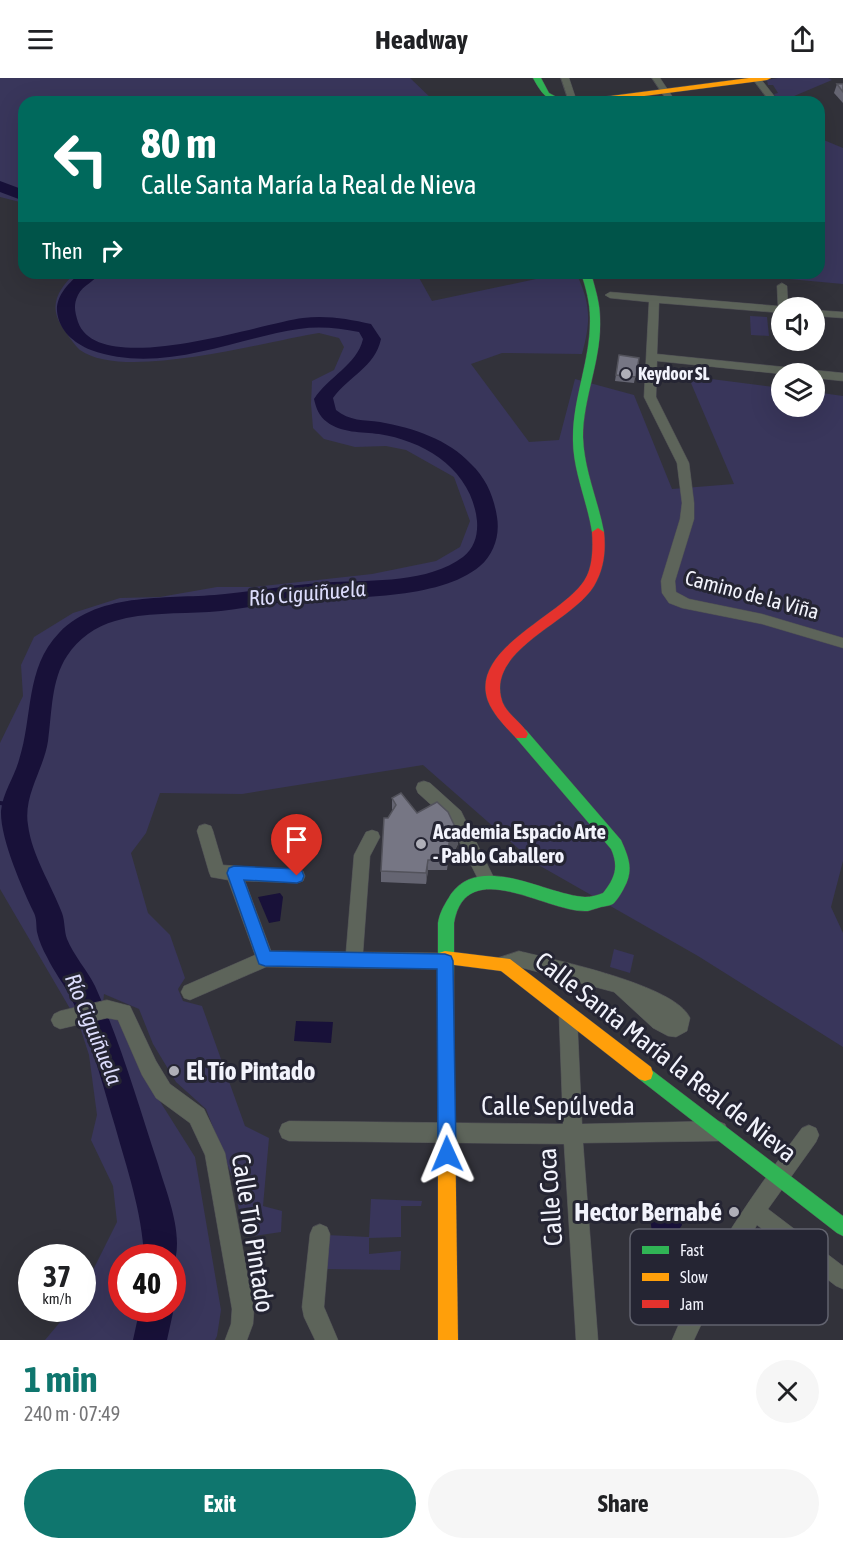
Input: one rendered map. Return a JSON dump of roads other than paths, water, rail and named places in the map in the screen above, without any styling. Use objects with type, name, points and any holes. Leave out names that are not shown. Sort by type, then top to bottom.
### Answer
[{"type":"street","points":[[531,78],[538,96]]},
{"type":"street","points":[[537,78],[548,96]]},
{"type":"street","points":[[564,78],[571,96]]},
{"type":"street","points":[[656,78],[667,96]]},
{"type":"street","points":[[673,96],[760,78],[771,96]]},
{"type":"street","points":[[448,1340],[445,960],[446,920],[452,904],[469,888],[488,882],[508,883],[567,902],[585,904],[603,900],[612,894],[618,887],[624,871],[621,853],[616,845],[498,708],[491,690],[493,674],[502,660],[567,609],[587,586],[596,567],[600,532],[579,454],[577,435],[596,339],[598,306],[589,279]]},
{"type":"street","points":[[593,286],[610,295],[771,308]]},
{"type":"street","points":[[782,286],[782,297]]},
{"type":"street","points":[[598,306],[610,295]]},
{"type":"street","name":"Camino de la Viña","points":[[654,299],[650,397],[683,463],[688,490],[687,519],[668,581],[671,596],[687,604],[762,619],[843,643]]},
{"type":"street","points":[[825,314],[843,315]]},
{"type":"street","points":[[652,357],[771,370]]},
{"type":"street","points":[[825,375],[843,377]]},
{"type":"street","points":[[424,788],[455,816],[488,882]]},
{"type":"street","points":[[205,831],[217,872],[297,876]]},
{"type":"street","points":[[354,960],[362,855],[372,837]]},
{"type":"street","points":[[234,873],[265,959]]},
{"type":"street","name":"Calle Santa María la Real de Nieva","points":[[190,992],[265,959],[445,960],[504,964],[843,1227]]},
{"type":"street","points":[[504,964],[513,959],[519,959],[620,985]]},
{"type":"street","name":"Calle Tío Pintado","points":[[67,1018],[107,1009],[124,1012],[149,1068],[163,1091],[197,1116],[215,1152],[243,1309],[242,1324],[236,1340]]},
{"type":"street","name":"Calle Coca","points":[[568,1014],[573,1134],[587,1340]]},
{"type":"street","name":"Calle Sepúlveda","points":[[289,1131],[447,1134],[719,1131]]},
{"type":"street","points":[[744,1229],[778,1176],[809,1135]]},
{"type":"street","points":[[755,1211],[778,1229]]},
{"type":"street","points":[[320,1234],[313,1307],[315,1317],[327,1340]]},
{"type":"street","points":[[828,1267],[843,1279]]},
{"type":"street","points":[[683,1340],[690,1325]]},
{"type":"waterway","name":"Río Ciguiñuela","points":[[0,186],[18,194]]},
{"type":"waterway","name":"Río Ciguiñuela","points":[[83,279],[70,295],[66,313],[72,330],[86,342],[105,349],[127,352],[175,351],[212,345],[276,328],[314,322],[365,328],[372,339],[370,347],[363,359],[334,385],[323,399],[327,411],[342,422],[384,429],[420,439],[452,457],[476,484],[484,500],[487,519],[486,539],[478,556],[467,565],[448,574],[427,581],[383,588],[315,591],[236,601],[129,609],[96,619],[80,628],[67,639],[50,666],[42,696],[32,760],[15,804],[15,830],[38,895],[48,913],[53,939],[83,992],[99,1031],[153,1204],[160,1244]]},
{"type":"waterway","points":[[0,803],[15,805]]},
{"type":"waterway","name":"Río Ciguiñuela","points":[[150,1340],[154,1322]]},
{"type":"place","name":"Keydoor SL","points":[[626,374]]},
{"type":"place","name":"Academia Espacio Arte - Pablo Caballero","points":[[421,844]]},
{"type":"place","name":"El Tío Pintado","points":[[174,1071]]},
{"type":"place","name":"Hector Bernabé","points":[[734,1212]]}]
